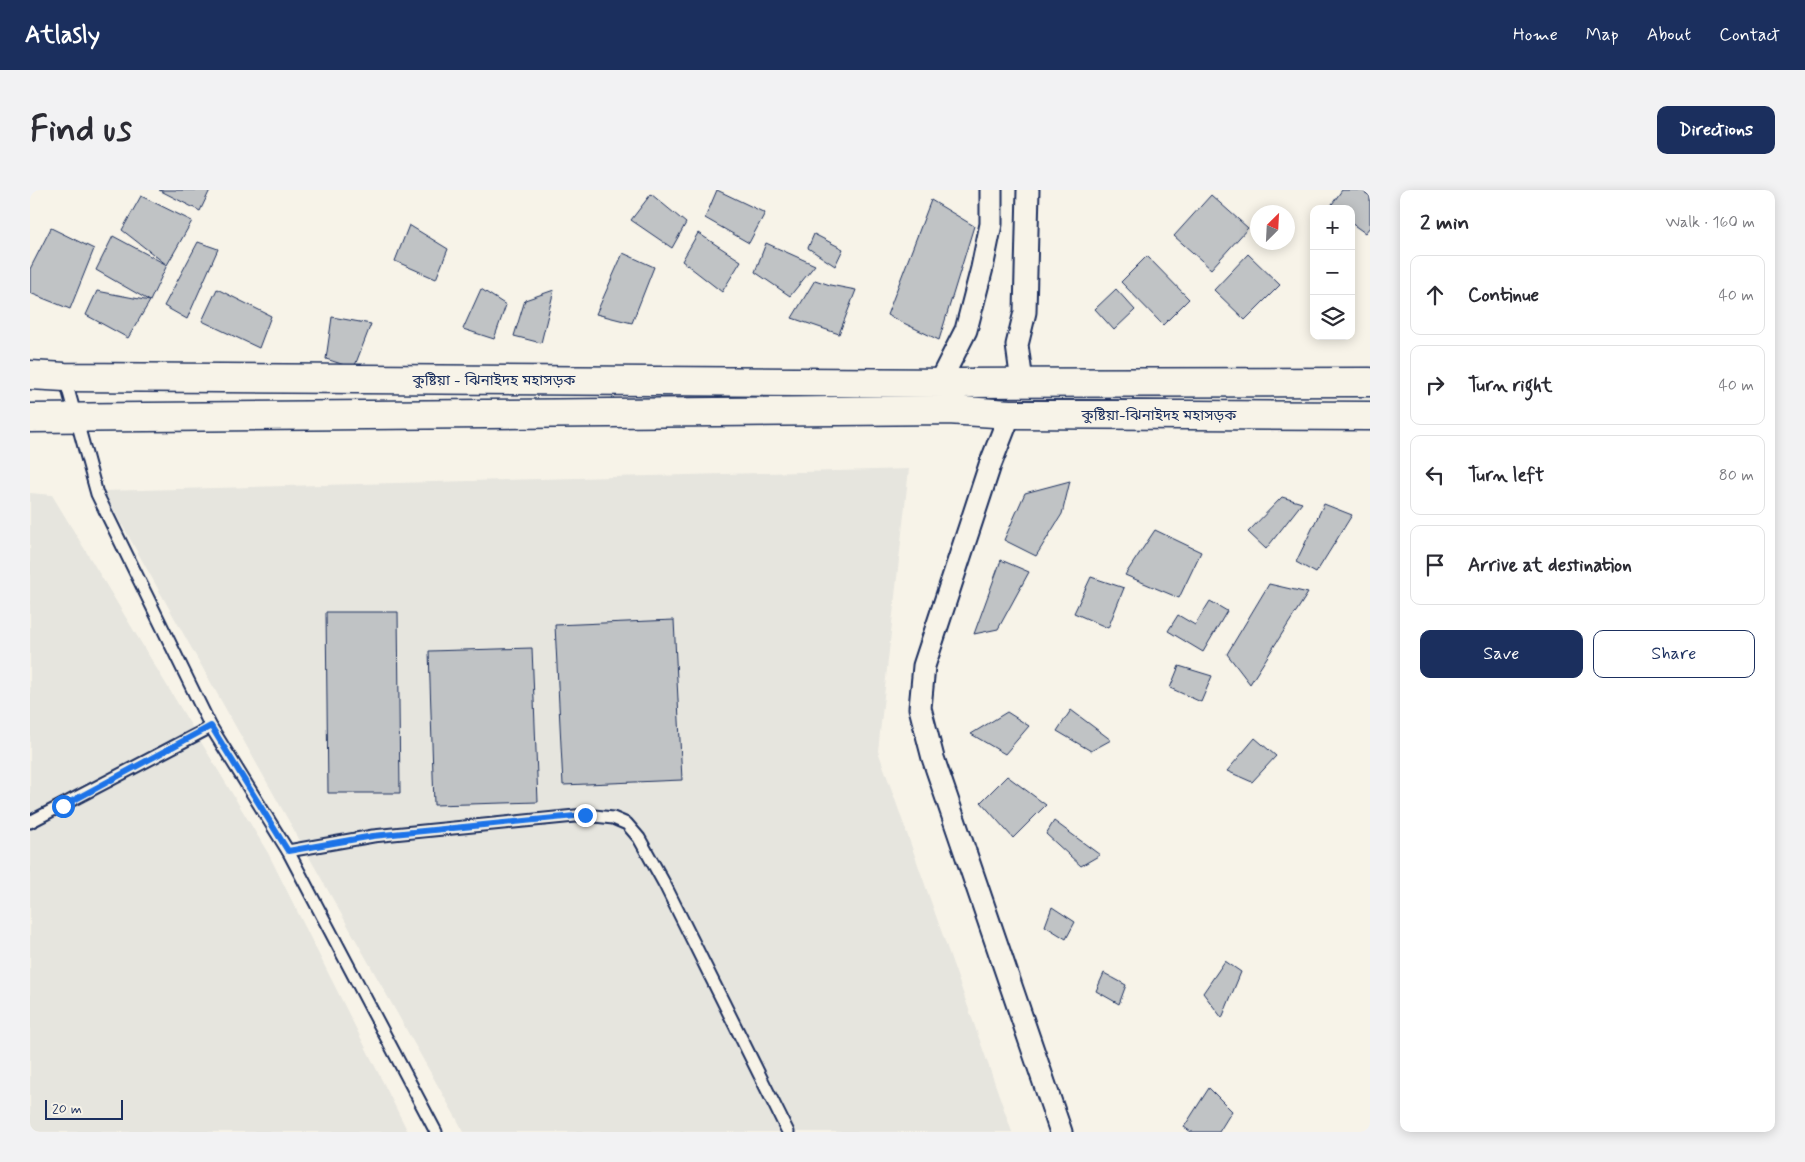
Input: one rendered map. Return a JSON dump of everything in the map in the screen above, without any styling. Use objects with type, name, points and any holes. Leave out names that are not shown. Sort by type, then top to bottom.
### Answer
[{"type":"highway","name":"কুষ্টিয়া - ঝিনাইদহ মহাসড়ক","points":[[30,375],[65,378],[948,383]]},
{"type":"highway","points":[[948,383],[1370,382]]},
{"type":"highway","name":"কুষ্টিয়া-ঝিনাইদহ মহাসড়ক","points":[[76,418],[948,410],[1002,413],[1370,416]]},
{"type":"highway","points":[[30,418],[76,418]]},
{"type":"street","points":[[948,383],[966,330],[982,268],[991,224],[991,190]]},
{"type":"street","points":[[1012,382],[1024,312],[1028,190]]},
{"type":"street","points":[[1002,413],[990,465],[924,666],[920,708],[933,758],[1061,1132]]},
{"type":"lane","points":[[65,378],[97,494],[211,726],[288,851],[436,1132]]},
{"type":"lane","points":[[30,822],[211,726]]},
{"type":"lane","points":[[288,851],[373,836],[585,815],[613,818],[627,824],[639,838],[664,883],[788,1132]]},
{"type":"shaded area","points":[[909,469],[878,751],[1012,1132],[464,1132],[103,491]]},
{"type":"shaded area","points":[[30,493],[52,495],[268,853],[408,1132],[30,1132]]},
{"type":"building","points":[[159,190],[210,190],[200,211]]},
{"type":"building","points":[[717,190],[765,213],[749,243],[705,218]]},
{"type":"building","points":[[1342,190],[1361,190],[1370,196],[1370,227],[1365,233],[1355,226],[1355,205],[1331,205]]},
{"type":"building","points":[[651,194],[686,223],[672,248],[631,220]]},
{"type":"building","points":[[1211,195],[1248,228],[1211,269],[1174,236]]},
{"type":"building","points":[[141,196],[192,221],[167,265],[122,230]]},
{"type":"building","points":[[931,200],[974,226],[939,340],[887,315]]},
{"type":"building","points":[[409,225],[448,249],[436,279],[395,261]]},
{"type":"building","points":[[51,228],[94,249],[70,309],[30,293],[30,269]]},
{"type":"building","points":[[698,233],[741,261],[722,292],[682,261]]},
{"type":"building","points":[[814,234],[843,249],[835,266],[808,248]]},
{"type":"building","points":[[113,236],[167,265],[150,301],[96,270]]},
{"type":"building","points":[[198,242],[218,249],[187,319],[164,306]]},
{"type":"building","points":[[766,243],[815,265],[790,296],[755,272]]},
{"type":"building","points":[[623,253],[654,267],[632,323],[596,314]]},
{"type":"building","points":[[1248,254],[1280,285],[1245,320],[1214,290]]},
{"type":"building","points":[[1147,256],[1189,299],[1163,325],[1121,282]]},
{"type":"building","points":[[815,280],[856,290],[839,334],[792,318]]},
{"type":"building","points":[[217,289],[271,316],[259,348],[202,321]]},
{"type":"building","points":[[481,289],[506,305],[494,339],[463,329]]},
{"type":"building","points":[[1116,289],[1135,310],[1114,330],[1095,309]]},
{"type":"building","points":[[554,290],[541,343],[514,336],[525,300]]},
{"type":"building","points":[[97,291],[150,301],[128,338],[86,315]]},
{"type":"building","points":[[332,317],[371,324],[354,368],[326,359]]},
{"type":"building","points":[[1070,481],[1062,514],[1036,556],[1004,540],[1025,493]]},
{"type":"building","points":[[1282,497],[1302,503],[1266,549],[1248,532]]},
{"type":"building","points":[[1324,504],[1352,515],[1316,573],[1296,562]]},
{"type":"building","points":[[1155,530],[1201,552],[1179,598],[1125,575]]},
{"type":"building","points":[[1001,560],[1029,572],[998,629],[974,634]]},
{"type":"building","points":[[1091,577],[1124,588],[1108,628],[1074,613]]},
{"type":"building","points":[[1269,584],[1308,593],[1250,684],[1227,654]]},
{"type":"building","points":[[1210,601],[1227,611],[1203,652],[1168,631],[1178,615],[1195,625]]},
{"type":"building","points":[[326,612],[398,612],[400,793],[328,793]]},
{"type":"building","points":[[674,620],[682,780],[563,785],[555,625]]},
{"type":"building","points":[[532,648],[538,802],[434,805],[429,651]]},
{"type":"building","points":[[1179,666],[1212,676],[1201,702],[1170,688]]},
{"type":"building","points":[[1071,710],[1111,740],[1091,751],[1057,731]]},
{"type":"building","points":[[1007,712],[1029,726],[1005,754],[971,734]]},
{"type":"building","points":[[1255,738],[1276,756],[1252,782],[1227,771]]},
{"type":"building","points":[[1007,776],[1046,805],[1013,838],[981,802]]},
{"type":"building","points":[[1054,821],[1100,855],[1081,866],[1046,834]]},
{"type":"building","points":[[1052,907],[1075,922],[1066,939],[1045,926]]},
{"type":"building","points":[[1225,961],[1241,972],[1222,1018],[1203,993]]},
{"type":"building","points":[[1104,973],[1126,985],[1119,1004],[1096,991]]},
{"type":"building","points":[[1209,1088],[1232,1111],[1219,1132],[1191,1132],[1184,1127]]},
{"type":"route","points":[[63,806],[211,726],[288,851],[373,836],[585,815]]}]
